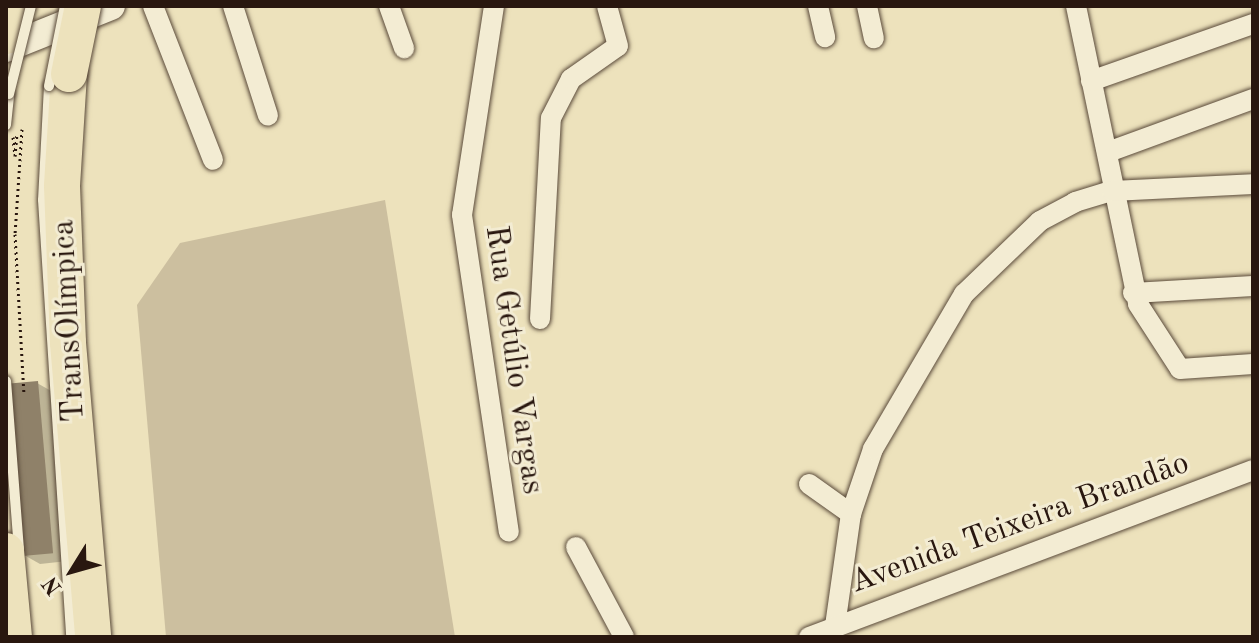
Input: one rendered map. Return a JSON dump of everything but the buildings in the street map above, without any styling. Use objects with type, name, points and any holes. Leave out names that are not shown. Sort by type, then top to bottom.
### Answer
[{"type":"highway","points":[[6,36],[13,6]]},
{"type":"highway","name":"TransOlímpica","points":[[83,6],[59,80],[68,343],[93,637]]},
{"type":"highway","points":[[6,551],[14,637]]},
{"type":"main road","points":[[6,48],[111,6]]},
{"type":"street","points":[[153,6],[213,160]]},
{"type":"street","points":[[233,6],[268,116]]},
{"type":"street","points":[[389,6],[404,48]]},
{"type":"street","name":"Rua Getúlio Vargas","points":[[494,6],[462,215],[509,532]]},
{"type":"street","points":[[540,319],[551,118],[571,79],[618,46],[607,6]]},
{"type":"street","points":[[818,6],[825,37]]},
{"type":"street","points":[[867,6],[874,38]]},
{"type":"street","points":[[1078,6],[1133,293],[1180,369],[1253,364]]},
{"type":"street","points":[[1091,81],[1253,24]]},
{"type":"street","points":[[1108,152],[1253,99]]},
{"type":"street","points":[[835,626],[851,514],[889,413],[964,294],[1040,221],[1112,191],[1253,184]]},
{"type":"street","points":[[1133,293],[1253,286]]},
{"type":"street","name":"Avenida Teixeira Brandão","points":[[809,637],[1253,470]]},
{"type":"street","points":[[809,484],[851,514]]},
{"type":"street","points":[[576,547],[624,637]]},
{"type":"lane","points":[[6,125],[9,94],[31,6]]},
{"type":"lane","name":"TransOlímpica","points":[[65,6],[43,200],[71,637]]},
{"type":"lane","name":"TransOlímpica","points":[[6,381],[29,637]]},
{"type":"path","points":[[20,157],[15,234],[24,393]]},
{"type":"shaded area","points":[[385,200],[455,637],[166,637],[137,305],[180,243]]}]
